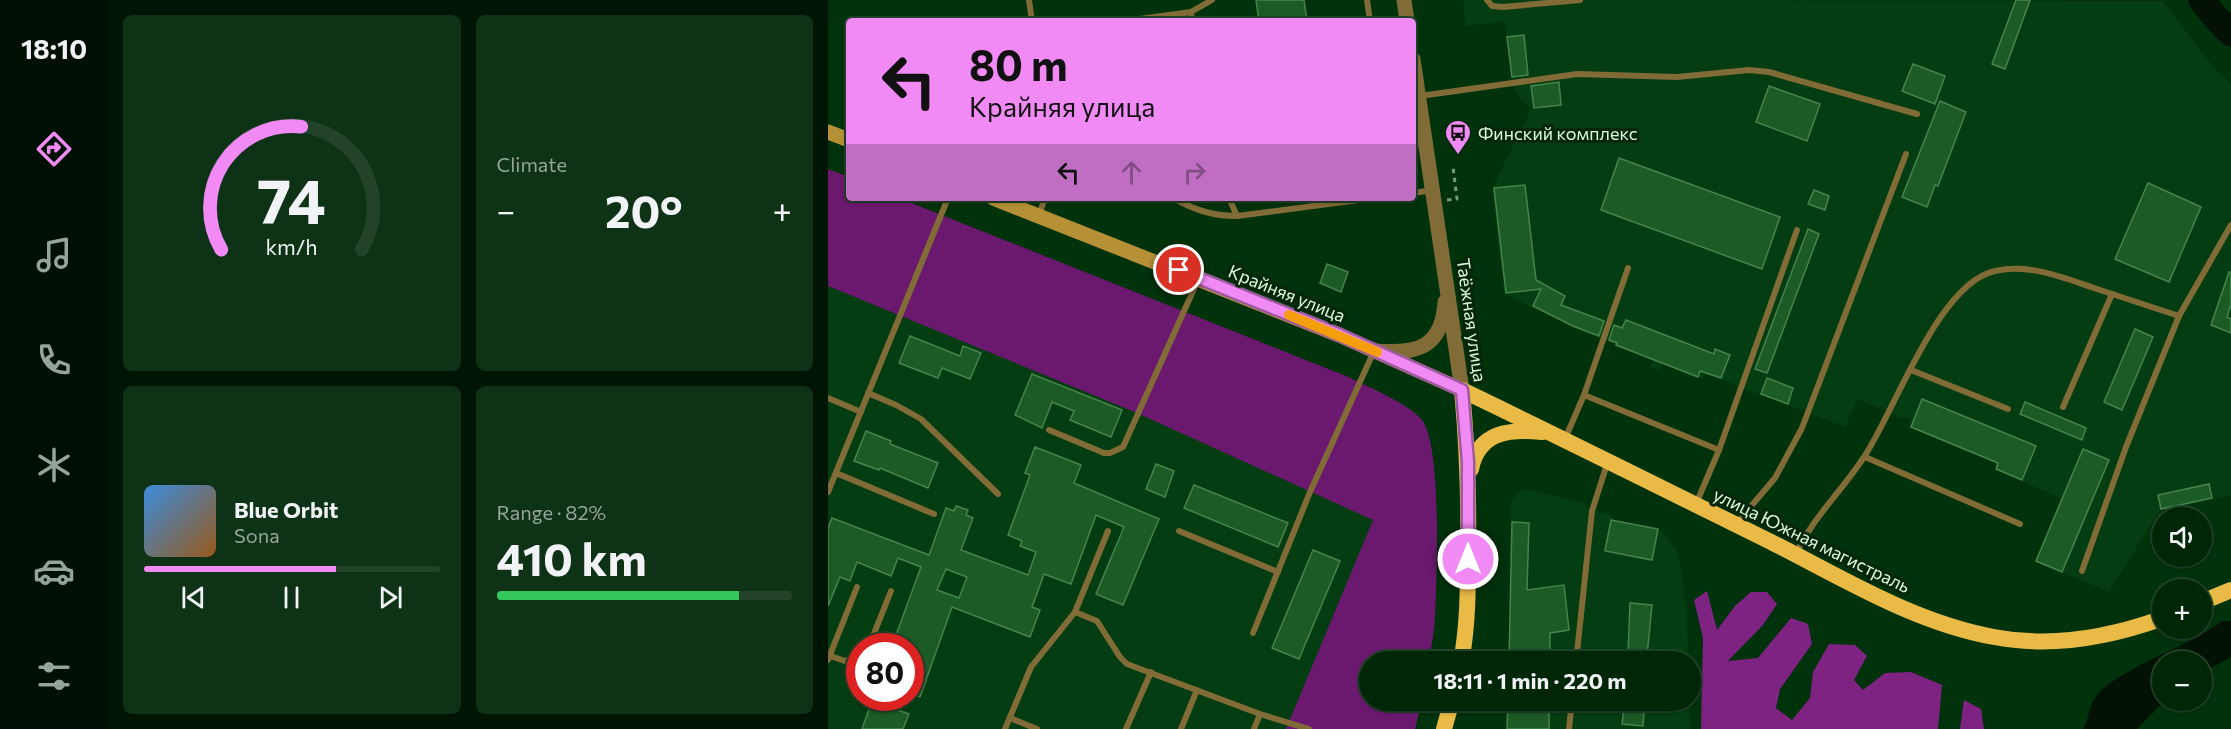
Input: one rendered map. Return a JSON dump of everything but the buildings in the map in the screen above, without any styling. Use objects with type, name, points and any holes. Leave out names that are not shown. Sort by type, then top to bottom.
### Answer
[{"type":"highway","name":"улица Южная магистраль","points":[[1462,390],[1560,436],[1915,613],[1942,624],[1996,638],[2032,641],[2087,640],[2152,622]]},
{"type":"highway","name":"Таёжная улица","points":[[1462,390],[1469,485],[1468,580],[1462,651]]},
{"type":"highway","points":[[1469,485],[1478,450],[1487,441],[1502,433],[1513,431],[1560,436]]},
{"type":"highway","points":[[2212,598],[2231,590]]},
{"type":"highway","points":[[1444,729],[1449,711]]},
{"type":"main road","points":[[828,132],[846,139]]},
{"type":"main road","name":"Крайняя улица","points":[[1000,201],[1199,278],[1462,390]]},
{"type":"street","points":[[1404,0],[1407,18]]},
{"type":"street","name":"Таёжная улица","points":[[1416,77],[1419,96],[1418,122],[1433,190],[1462,390]]},
{"type":"street","points":[[1374,351],[1412,350],[1432,341],[1440,330],[1442,322],[1446,278]]},
{"type":"lane","points":[[1029,0],[1032,18]]},
{"type":"lane","points":[[1147,18],[1191,12],[1212,0]]},
{"type":"lane","points":[[1367,0],[1370,18]]},
{"type":"lane","points":[[1487,0],[1492,6],[1503,8],[1580,0]]},
{"type":"lane","points":[[1191,12],[1192,18]]},
{"type":"lane","points":[[1419,96],[1577,74],[1677,77],[1749,70],[1769,72],[1917,114]]},
{"type":"lane","points":[[1736,525],[1775,478],[1802,428],[1906,154]]},
{"type":"lane","points":[[1416,193],[1433,190]]},
{"type":"lane","points":[[828,492],[947,201]]},
{"type":"lane","points":[[1038,216],[1044,201]]},
{"type":"lane","points":[[1178,201],[1207,214],[1237,216],[1351,201]]},
{"type":"lane","points":[[1230,201],[1237,216]]},
{"type":"lane","points":[[2082,572],[2126,447],[2179,316],[2231,225]]},
{"type":"lane","points":[[1696,505],[1719,450],[1797,230]]},
{"type":"lane","points":[[1560,436],[1584,395],[1628,268]]},
{"type":"lane","points":[[1796,554],[1810,527],[1865,457],[1934,327],[1952,301],[1974,279],[1993,271],[2019,268],[2044,271],[2179,316]]},
{"type":"lane","points":[[1049,430],[1104,453],[1123,447],[1199,278]]},
{"type":"lane","points":[[2064,407],[2112,294]]},
{"type":"lane","points":[[1253,633],[1311,492],[1374,351]]},
{"type":"lane","points":[[1911,370],[2008,409]]},
{"type":"lane","points":[[868,393],[921,419],[998,494]]},
{"type":"lane","points":[[1584,395],[1719,450]]},
{"type":"lane","points":[[828,398],[861,412]]},
{"type":"lane","points":[[1865,457],[2020,524]]},
{"type":"lane","points":[[1577,651],[1592,511],[1608,460]]},
{"type":"lane","points":[[836,473],[934,514]]},
{"type":"lane","points":[[1005,729],[1031,668],[1076,612],[1108,531]]},
{"type":"lane","points":[[1179,531],[1278,572]]},
{"type":"lane","points":[[846,661],[829,657],[857,587]]},
{"type":"lane","points":[[873,633],[891,591]]},
{"type":"lane","points":[[1076,612],[1097,621],[1127,664],[1260,714],[1309,729]]},
{"type":"lane","points":[[1126,729],[1151,672]]},
{"type":"lane","points":[[1181,729],[1197,690]]},
{"type":"lane","points":[[1569,729],[1571,711]]},
{"type":"lane","points":[[1254,729],[1260,714]]},
{"type":"lane","points":[[1010,718],[1037,729]]},
{"type":"shaded area","points":[[1463,0],[2163,1],[2214,68],[2231,83],[2231,495],[2177,507],[2152,507],[2152,522],[2109,592],[2035,561],[2061,498],[1995,469],[1997,464],[1909,427],[1911,421],[1857,399],[1845,427],[1705,373],[1703,379],[1663,363],[1660,371],[1650,367],[1652,359],[1573,328],[1504,293],[1492,189],[1531,109],[1515,92],[1514,79],[1511,79],[1505,21],[1466,26]]},
{"type":"shaded area","points":[[828,169],[846,176],[846,201],[907,201],[1346,376],[1386,395],[1416,414],[1422,420],[1428,434],[1433,456],[1437,514],[1436,598],[1430,651],[1359,651],[1359,711],[1420,711],[1415,729],[1286,729],[1373,520],[1137,413],[828,286]]},
{"type":"shaded area","points":[[828,263],[1391,507],[1302,729],[828,729]]},
{"type":"shaded area","points":[[1524,489],[1584,503],[1587,509],[1612,515],[1612,520],[1658,529],[1665,534],[1678,553],[1687,612],[1688,651],[1509,651],[1511,500]]},
{"type":"shaded area","points":[[1707,591],[1717,630],[1735,606],[1751,592],[1767,592],[1777,604],[1763,625],[1728,661],[1758,658],[1791,618],[1808,624],[1812,644],[1780,689],[1776,708],[1792,720],[1810,698],[1813,672],[1829,644],[1855,645],[1867,656],[1854,680],[1863,690],[1885,673],[1911,672],[1942,685],[1938,729],[1701,729],[1703,638],[1694,600]]},
{"type":"shaded area","points":[[2222,621],[2231,621],[2231,657],[2212,667],[2212,651],[2168,651],[2192,639],[2212,639],[2212,628]]},
{"type":"shaded area","points":[[2152,659],[2152,711],[2154,711],[2137,729],[2083,729],[2090,707],[2099,692]]},
{"type":"shaded area","points":[[1964,700],[1981,709],[1984,729],[1960,729]]},
{"type":"shaded area","points":[[1508,711],[1689,711],[1690,729],[1507,729]]},
{"type":"waterway","points":[[2202,0],[2231,33]]},
{"type":"slow traffic","points":[[1289,315],[1377,352]]},
{"type":"place","name":"Финский комплекс","points":[[1458,156]]},
{"type":"route","points":[[1179,270],[1340,335],[1462,390],[1469,485],[1468,559]]}]
